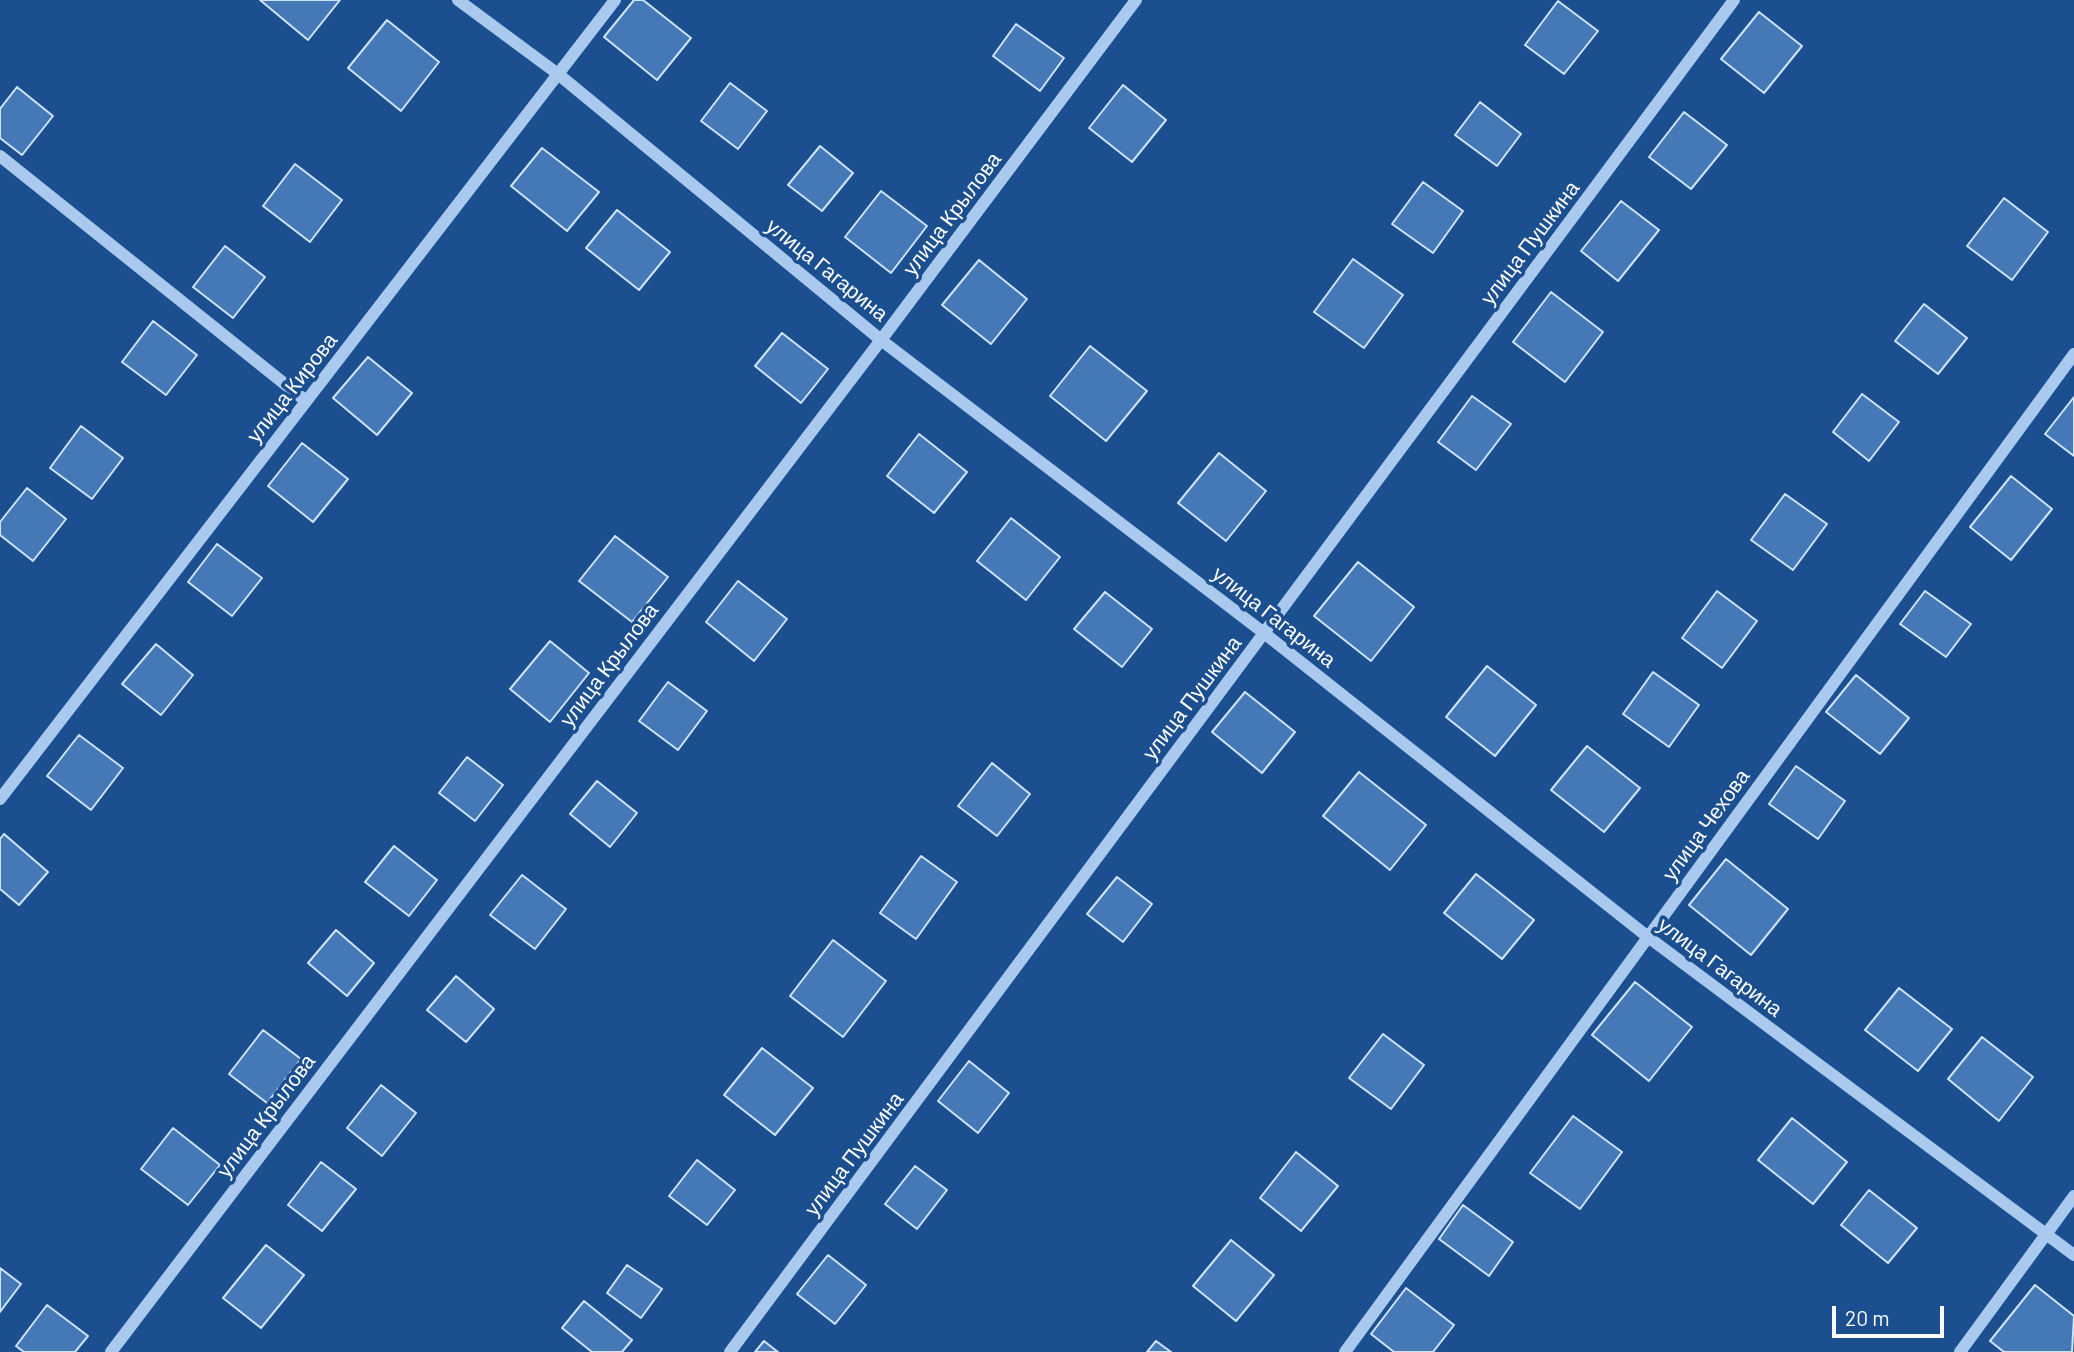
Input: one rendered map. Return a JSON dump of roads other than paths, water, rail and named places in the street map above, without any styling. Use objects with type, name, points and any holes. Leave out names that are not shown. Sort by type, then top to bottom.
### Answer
[{"type":"street","name":"улица Гагарина","points":[[458,0],[558,74],[881,340],[1264,633],[1648,937],[2074,1255]]},
{"type":"street","name":"улица Кирова","points":[[0,799],[615,0]]},
{"type":"street","name":"улица Крылова","points":[[111,1352],[881,340],[1136,0]]},
{"type":"street","name":"улица Пушкина","points":[[730,1352],[1734,0]]},
{"type":"street","points":[[0,156],[306,401]]},
{"type":"street","name":"улица Чехова","points":[[1345,1352],[2074,354]]},
{"type":"street","points":[[1960,1352],[2074,1196]]}]
